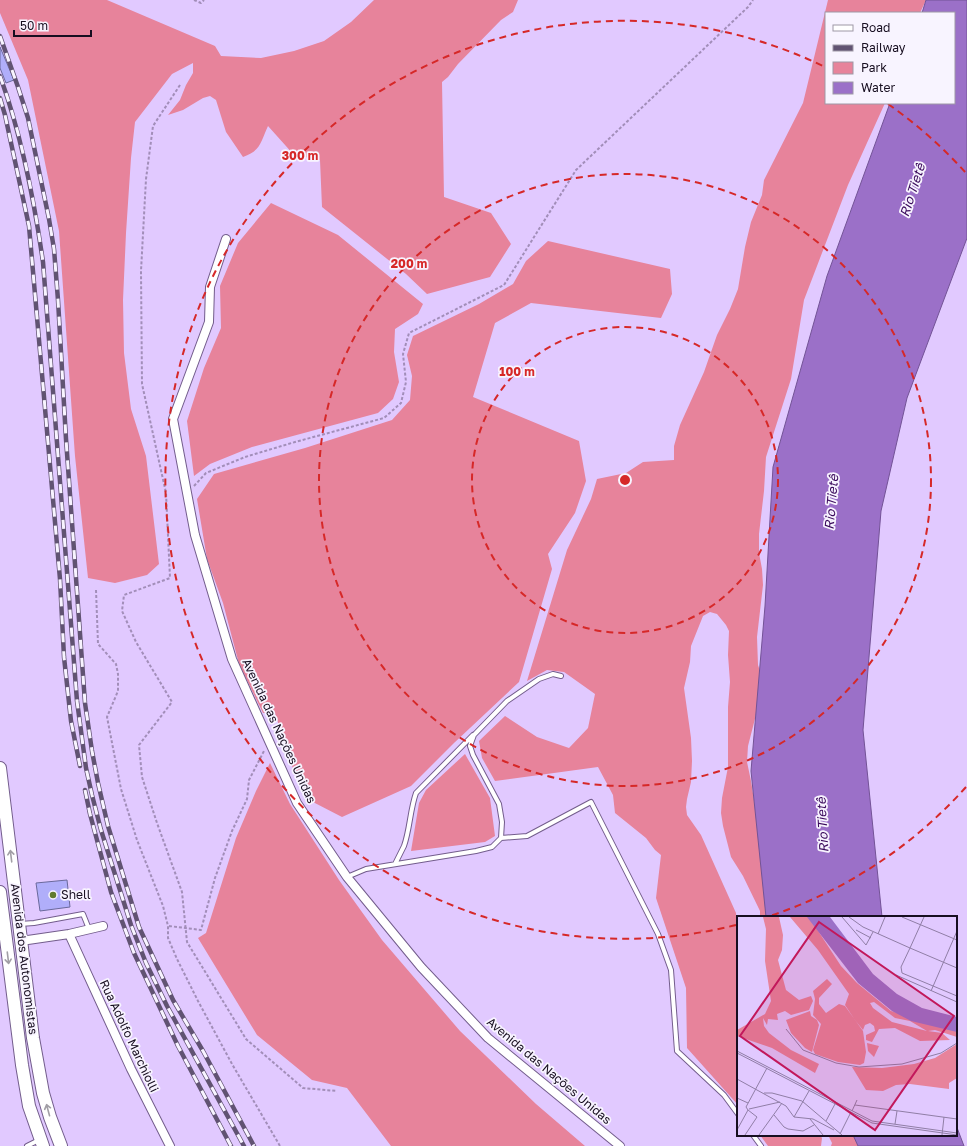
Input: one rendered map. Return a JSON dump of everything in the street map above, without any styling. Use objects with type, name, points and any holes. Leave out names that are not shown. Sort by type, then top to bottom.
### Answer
[{"type":"main road","name":"Avenida dos Autonomistas","points":[[0,768],[34,1038],[43,1093],[61,1146]]},
{"type":"main road","name":"Avenida dos Autonomistas","points":[[0,892],[3,940],[22,1065],[29,1106],[42,1143]]},
{"type":"street","name":"Avenida das Nações Unidas","points":[[226,238],[210,287],[209,322],[173,420],[195,535],[232,659],[297,803],[347,877],[421,968],[488,1038],[620,1146]]},
{"type":"street","points":[[22,941],[70,934],[102,926]]},
{"type":"street","name":"Rua Adolfo Marchiolli","points":[[70,934],[130,1069],[170,1146]]},
{"type":"lane","points":[[395,864],[403,848],[410,824],[412,804],[416,793],[507,701],[539,678],[553,674],[561,676]]},
{"type":"lane","points":[[474,735],[470,746],[473,755],[499,804],[502,822],[501,838]]},
{"type":"lane","points":[[347,877],[366,869],[492,847],[501,838],[527,836],[591,802],[658,934],[670,970],[677,1051],[724,1095],[737,1113]]},
{"type":"lane","points":[[20,924],[34,923],[83,914],[89,930]]},
{"type":"lane","points":[[754,1136],[761,1146]]},
{"type":"lane","points":[[27,1146],[42,1143]]},
{"type":"path","points":[[194,0],[201,2],[204,0]]},
{"type":"path","points":[[187,493],[206,473],[244,457],[384,418],[401,403],[406,382],[402,354],[409,333],[504,285],[576,170],[754,0]]},
{"type":"path","points":[[180,84],[153,126],[146,179],[140,271],[142,384],[166,493],[170,578],[124,595],[122,610],[136,642],[172,702],[139,745],[142,777],[182,892],[187,942],[246,1039],[303,1088],[337,1091]]},
{"type":"path","points":[[96,590],[98,644],[103,652],[116,664],[118,674],[118,691],[107,717],[121,790],[137,840],[163,906],[168,926],[168,938],[198,1001],[280,1146]]},
{"type":"path","points":[[168,926],[201,930],[214,878],[232,831],[247,799],[249,780],[270,741]]},
{"type":"green space","points":[[0,0],[107,0],[215,46],[221,56],[261,58],[294,51],[324,41],[351,22],[374,0],[518,0],[513,12],[501,20],[442,82],[444,197],[491,213],[511,244],[490,277],[427,294],[406,274],[322,207],[320,160],[294,155],[268,126],[257,149],[249,155],[243,157],[226,132],[216,100],[210,96],[203,98],[183,110],[168,115],[180,100],[193,73],[193,63],[172,74],[135,122],[126,233],[123,300],[124,353],[131,409],[146,456],[159,564],[147,575],[115,583],[88,578],[75,456],[59,231],[28,80],[0,13]]},
{"type":"green space","points":[[828,0],[926,0],[920,12],[825,12]]},
{"type":"green space","points":[[825,12],[825,104],[885,104],[848,185],[804,300],[791,379],[766,457],[759,534],[759,553],[763,585],[757,637],[758,665],[761,674],[758,707],[748,746],[747,762],[757,818],[783,916],[760,916],[760,911],[743,876],[731,857],[723,826],[721,813],[722,798],[728,767],[728,707],[730,682],[728,655],[729,631],[717,614],[710,612],[703,616],[691,646],[690,662],[684,688],[691,738],[692,761],[691,782],[686,807],[687,815],[701,835],[736,913],[737,1104],[687,1048],[686,988],[656,898],[661,855],[646,838],[615,813],[613,795],[598,767],[495,781],[482,758],[479,741],[505,716],[537,737],[569,748],[588,728],[595,694],[564,672],[547,670],[527,681],[567,550],[591,499],[597,479],[626,473],[643,462],[674,460],[674,446],[680,425],[704,372],[717,335],[738,289],[745,247],[751,222],[762,195],[764,180],[803,103]]},
{"type":"green space","points":[[271,203],[338,235],[423,304],[418,314],[395,329],[394,352],[399,382],[393,399],[378,413],[252,447],[210,464],[194,476],[187,421],[204,368],[221,328],[220,286],[238,243]]},
{"type":"green space","points":[[548,241],[670,269],[672,294],[661,318],[531,303],[495,323],[473,397],[579,441],[586,481],[575,513],[548,554],[552,569],[519,682],[411,786],[342,817],[311,801],[297,781],[275,713],[263,713],[239,664],[223,603],[207,559],[197,499],[214,474],[305,448],[392,420],[410,400],[412,376],[407,355],[413,336],[479,304],[513,284],[526,261]]},
{"type":"green space","points":[[465,754],[490,798],[495,836],[485,842],[411,851],[419,803],[426,790]]},
{"type":"green space","points":[[270,763],[290,804],[339,880],[382,940],[460,1031],[536,1104],[585,1146],[391,1146],[347,1088],[312,1080],[257,1035],[198,938],[206,933],[236,838]]},
{"type":"green space","points":[[761,1136],[821,1136],[822,1138],[821,1146],[768,1146]]},
{"type":"green space","points":[[828,1136],[858,1136],[863,1146],[831,1146],[832,1143]]},
{"type":"water","name":"Rio Tietê","points":[[926,0],[967,0],[967,238],[907,398],[881,511],[863,730],[882,916],[766,916],[751,771],[765,606],[773,467],[827,276],[890,104],[955,104],[955,12],[922,12]]},
{"type":"water","points":[[957,1128],[964,1146],[858,1146],[853,1136],[957,1136]]},
{"type":"building","points":[[0,47],[14,80],[6,83],[0,68]]},
{"type":"building","name":"Shell","points":[[67,880],[70,907],[40,911],[36,883]]},
{"type":"railway","points":[[0,36],[28,118],[54,249],[85,703],[98,783],[108,826],[139,927],[173,1000],[203,1051],[254,1146]]},
{"type":"railway","points":[[0,76],[21,145],[36,215],[43,262],[77,701],[86,768],[92,795],[101,830],[131,925],[146,963],[167,1006],[244,1146]]},
{"type":"railway","points":[[0,98],[29,226],[60,579],[64,657],[71,721],[80,766]]},
{"type":"railway","points":[[85,790],[111,892],[134,953],[178,1046],[231,1146]]},
{"type":"place","name":"Shell","points":[[53,895]]}]
